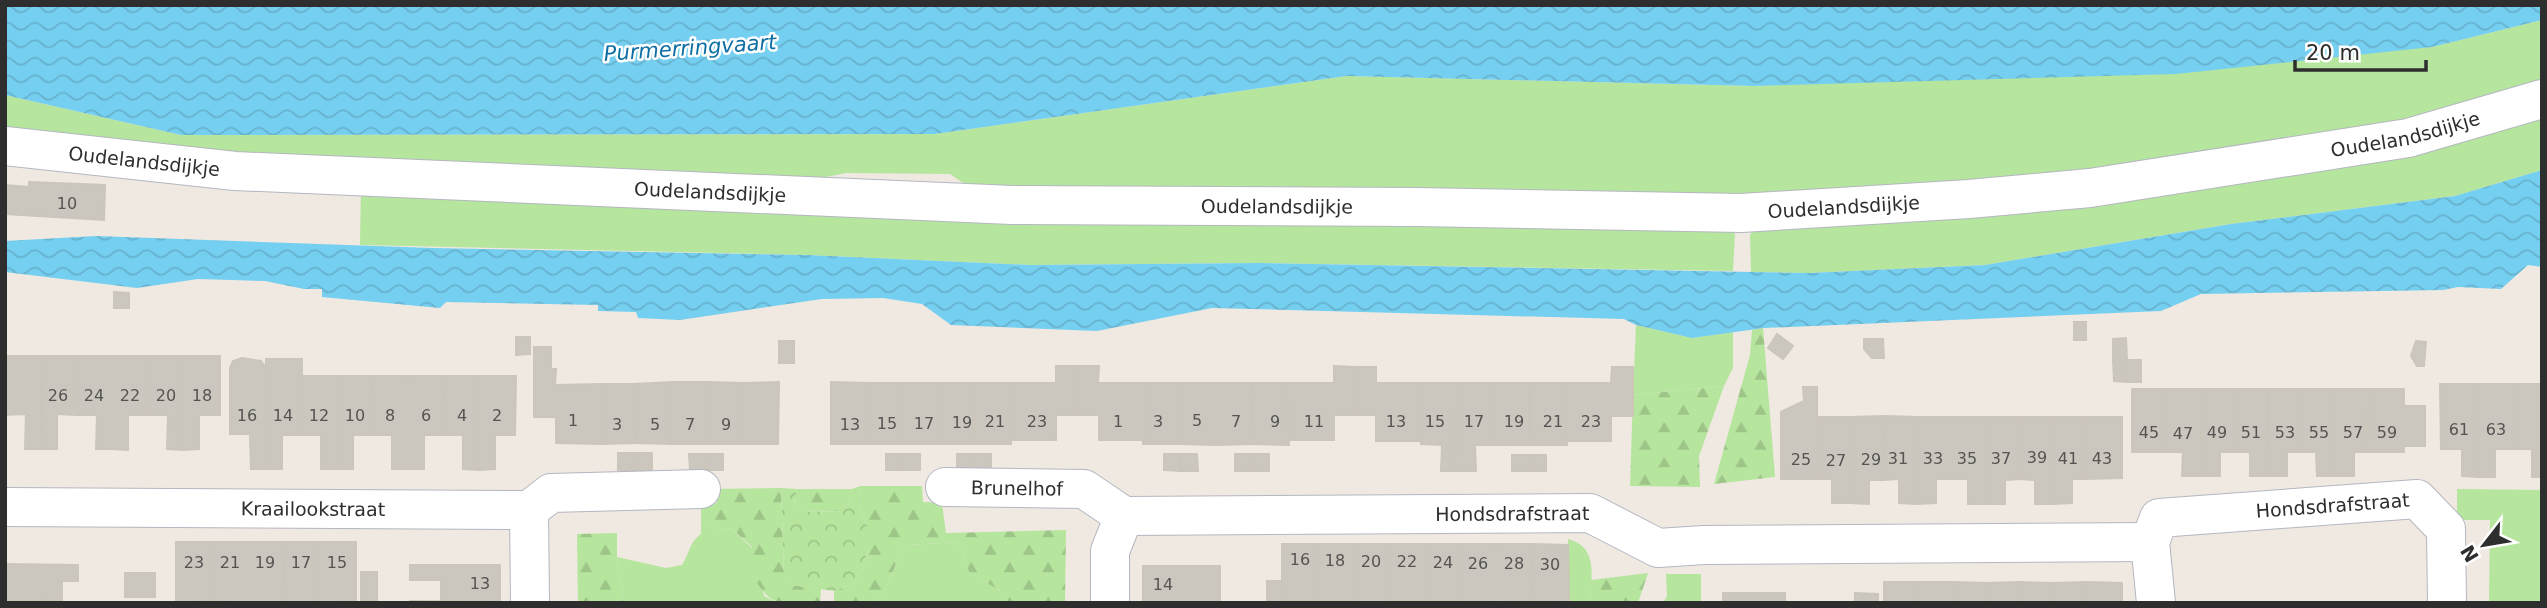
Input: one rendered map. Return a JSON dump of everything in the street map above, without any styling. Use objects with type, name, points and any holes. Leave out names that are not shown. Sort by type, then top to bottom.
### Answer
[{"type":"street","name":"Oudelandsdijkje","points":[[5,146],[235,171],[1012,205],[1403,206],[1741,214],[2090,188],[2408,138],[2542,99]]},
{"type":"street","name":"Brunelhof","points":[[945,487],[1084,489],[1124,516]]},
{"type":"street","points":[[530,603],[529,510],[551,493],[701,489]]},
{"type":"street","name":"Hondsdrafstraat","points":[[1124,516],[1590,513],[1658,548],[1718,545],[2150,542],[2159,518],[2417,499],[2446,529],[2447,603]]},
{"type":"street","name":"Kraailookstraat","points":[[5,507],[529,510]]},
{"type":"street","points":[[1110,603],[1110,551],[1124,516]]},
{"type":"street","points":[[2150,542],[2156,603]]},
{"type":"green space","points":[[2542,20],[2542,90],[2404,130],[2148,171],[1799,196],[978,193],[950,174],[846,173],[806,181],[212,161],[5,137],[5,95],[181,135],[935,134],[1347,76],[1753,86],[2432,47]]},
{"type":"green space","points":[[2542,114],[2542,170],[2455,196],[2231,224],[1985,265],[1809,273],[1751,272],[1750,235],[1759,224]]},
{"type":"green space","points":[[361,184],[1725,224],[1735,234],[1733,271],[1259,263],[1031,265],[807,255],[360,245]]},
{"type":"green space","points":[[1636,325],[1692,338],[1733,332],[1733,368],[1724,386],[1633,395]]},
{"type":"green space","points":[[1763,328],[1775,477],[1714,484],[1750,355],[1752,330]]},
{"type":"green space","points":[[1724,386],[1699,456],[1700,487],[1630,486],[1633,395]]},
{"type":"green space","points":[[861,486],[922,486],[923,502],[942,503],[946,533],[1066,530],[1065,603],[1005,603],[1005,594],[969,572],[958,542],[909,545],[901,551],[884,594],[872,603],[834,603],[834,591],[852,584],[862,571],[869,546],[869,529],[860,512]]},
{"type":"green space","points":[[861,486],[860,512],[869,529],[869,546],[862,571],[852,584],[834,591],[791,585],[784,574],[781,488],[797,489],[795,504],[802,512],[844,511],[849,504],[852,489]]},
{"type":"green space","points":[[781,488],[784,574],[791,585],[821,589],[820,603],[781,602],[767,596],[746,564],[752,547],[731,528],[720,531],[701,518],[701,507],[717,503],[714,489]]},
{"type":"green space","points":[[797,489],[852,489],[849,504],[844,511],[802,512],[795,504]]},
{"type":"green space","points":[[2457,489],[2542,490],[2541,603],[2489,603],[2490,520],[2457,520]]},
{"type":"green space","points":[[701,518],[720,531],[731,528],[752,548],[764,596],[778,603],[624,603],[617,557],[666,568],[682,565],[692,544],[701,534]]},
{"type":"green space","points":[[617,533],[617,557],[624,603],[578,603],[577,534]]},
{"type":"green space","points":[[1568,539],[1578,543],[1589,556],[1592,573],[1590,603],[1569,603]]},
{"type":"green space","points":[[958,542],[969,572],[1005,594],[1005,603],[872,603],[884,594],[901,551],[909,545]]},
{"type":"green space","points":[[1648,573],[1638,603],[1590,603],[1591,580]]},
{"type":"green space","points":[[1666,574],[1701,574],[1701,603],[1663,603],[1667,596]]},
{"type":"water","name":"Purmerringvaart","points":[[5,5],[2542,5],[2542,20],[2432,47],[2176,74],[1753,86],[1347,76],[935,134],[181,135],[5,95]]},
{"type":"water","points":[[2542,170],[2542,267],[2528,265],[2501,289],[2458,287],[2443,290],[2201,294],[2161,311],[1764,328],[1692,338],[1636,325],[1624,319],[1212,308],[1097,331],[951,325],[922,304],[883,298],[822,299],[680,320],[638,318],[636,312],[598,311],[598,305],[446,302],[440,308],[322,297],[322,289],[304,289],[265,281],[198,279],[137,288],[5,272],[5,241],[96,236],[433,248],[807,255],[1031,265],[1259,263],[1809,273],[1985,265],[2231,224],[2455,196]]},
{"type":"building","points":[[29,182],[105,185],[104,220],[5,214],[5,185],[29,187]]},
{"type":"building","points":[[114,292],[129,293],[129,308],[114,308]]},
{"type":"building","points":[[2074,322],[2086,322],[2086,340],[2074,340]]},
{"type":"building","points":[[1777,334],[1793,346],[1783,359],[1768,348]]},
{"type":"building","points":[[516,337],[530,337],[530,354],[516,355]]},
{"type":"building","points":[[2126,338],[2127,360],[2113,360],[2113,339]]},
{"type":"building","points":[[1864,339],[1883,339],[1884,358],[1872,358],[1864,349]]},
{"type":"building","points":[[779,341],[794,341],[794,363],[779,363]]},
{"type":"building","points":[[2416,341],[2426,342],[2424,366],[2417,366],[2411,356]]},
{"type":"building","points":[[534,347],[551,347],[551,369],[556,369],[555,385],[602,384],[602,444],[556,443],[556,417],[534,417]]},
{"type":"building","points":[[5,356],[42,356],[41,449],[25,449],[26,414],[5,415]]},
{"type":"building","points":[[42,356],[77,356],[77,415],[57,414],[57,449],[41,449]]},
{"type":"building","points":[[77,356],[112,356],[112,449],[96,449],[97,415],[77,415]]},
{"type":"building","points":[[112,356],[148,356],[148,415],[128,415],[128,450],[112,449]]},
{"type":"building","points":[[148,356],[183,356],[183,450],[167,449],[168,415],[148,415]]},
{"type":"building","points":[[183,356],[220,356],[220,415],[199,415],[199,449],[183,450]]},
{"type":"building","points":[[242,358],[261,361],[266,368],[266,469],[251,469],[250,434],[230,434],[230,368],[233,361]]},
{"type":"building","points":[[266,359],[302,359],[302,435],[282,435],[282,469],[266,469]]},
{"type":"building","points":[[2113,360],[2127,360],[2127,382],[2114,381]]},
{"type":"building","points":[[2127,360],[2141,360],[2141,382],[2127,382]]},
{"type":"building","points":[[1056,366],[1077,366],[1077,415],[1056,415],[1056,440],[1009,440],[1009,383],[1056,383]]},
{"type":"building","points":[[1077,366],[1099,366],[1098,383],[1145,383],[1145,440],[1099,440],[1099,415],[1077,415]]},
{"type":"building","points":[[1334,366],[1355,367],[1355,415],[1334,415],[1334,440],[1287,440],[1287,383],[1334,383]]},
{"type":"building","points":[[1355,367],[1376,367],[1376,383],[1423,383],[1423,441],[1376,441],[1376,415],[1355,415]]},
{"type":"building","points":[[1612,367],[1633,367],[1633,416],[1611,416],[1611,441],[1565,441],[1564,383],[1611,383]]},
{"type":"building","points":[[301,376],[337,376],[337,469],[321,469],[321,435],[302,435]]},
{"type":"building","points":[[337,376],[372,376],[373,435],[353,435],[353,469],[337,469]]},
{"type":"building","points":[[372,376],[408,376],[408,469],[392,469],[392,435],[373,435]]},
{"type":"building","points":[[408,376],[444,376],[443,435],[424,435],[424,469],[408,469]]},
{"type":"building","points":[[444,376],[479,376],[479,470],[463,469],[463,435],[443,435]]},
{"type":"building","points":[[479,376],[516,376],[515,435],[495,435],[495,469],[479,470]]},
{"type":"building","points":[[671,382],[707,382],[706,444],[671,444]]},
{"type":"building","points":[[671,382],[671,444],[636,443],[635,384]]},
{"type":"building","points":[[707,382],[742,383],[742,444],[706,444]]},
{"type":"building","points":[[779,382],[778,444],[742,444],[742,383]]},
{"type":"building","points":[[831,382],[868,383],[868,444],[831,444]]},
{"type":"building","points":[[868,383],[903,383],[903,444],[868,444]]},
{"type":"building","points":[[903,383],[939,383],[939,444],[903,444]]},
{"type":"building","points":[[939,383],[974,383],[974,444],[939,444]]},
{"type":"building","points":[[974,383],[1009,383],[1011,444],[974,444]]},
{"type":"building","points":[[1145,383],[1180,383],[1180,444],[1143,444]]},
{"type":"building","points":[[1180,383],[1216,383],[1216,445],[1180,444]]},
{"type":"building","points":[[1216,383],[1252,383],[1251,444],[1216,445]]},
{"type":"building","points":[[1252,383],[1287,383],[1289,445],[1251,444]]},
{"type":"building","points":[[1423,383],[1457,383],[1456,471],[1441,471],[1442,445],[1421,444]]},
{"type":"building","points":[[1457,383],[1492,383],[1492,445],[1475,445],[1476,471],[1456,471]]},
{"type":"building","points":[[1492,383],[1530,383],[1529,445],[1492,445]]},
{"type":"building","points":[[1530,383],[1564,383],[1567,445],[1529,445]]},
{"type":"building","points":[[602,384],[635,384],[636,443],[602,444]]},
{"type":"building","points":[[2440,384],[2478,384],[2478,477],[2462,476],[2462,449],[2441,449]]},
{"type":"building","points":[[2478,384],[2514,384],[2514,449],[2495,449],[2495,477],[2478,477]]},
{"type":"building","points":[[2514,384],[2542,384],[2542,477],[2532,477],[2532,449],[2514,449]]},
{"type":"building","points":[[1803,387],[1817,387],[1817,479],[1781,479],[1781,412],[1804,401]]},
{"type":"building","points":[[2132,389],[2167,389],[2167,452],[2132,452]]},
{"type":"building","points":[[2167,389],[2201,389],[2201,476],[2182,476],[2183,452],[2167,452]]},
{"type":"building","points":[[2201,389],[2234,389],[2235,452],[2220,452],[2220,476],[2201,476]]},
{"type":"building","points":[[2234,389],[2268,389],[2269,476],[2250,476],[2250,452],[2235,452]]},
{"type":"building","points":[[2268,389],[2302,389],[2302,452],[2287,452],[2287,476],[2269,476]]},
{"type":"building","points":[[2302,389],[2335,389],[2335,476],[2317,476],[2316,452],[2302,452]]},
{"type":"building","points":[[2335,389],[2369,389],[2368,452],[2354,452],[2354,476],[2335,476]]},
{"type":"building","points":[[2369,389],[2404,389],[2404,406],[2425,406],[2425,446],[2404,446],[2404,452],[2368,452]]},
{"type":"building","points":[[1884,416],[1883,480],[1869,480],[1869,504],[1850,503],[1851,417]]},
{"type":"building","points":[[1884,416],[1917,417],[1917,504],[1899,503],[1899,479],[1883,480]]},
{"type":"building","points":[[1817,417],[1851,417],[1850,503],[1832,503],[1832,479],[1817,479]]},
{"type":"building","points":[[1917,417],[1952,417],[1952,479],[1936,479],[1936,503],[1917,504]]},
{"type":"building","points":[[1952,417],[1986,417],[1987,504],[1968,504],[1968,479],[1952,479]]},
{"type":"building","points":[[1986,417],[2020,417],[2020,479],[2005,480],[2005,504],[1987,504]]},
{"type":"building","points":[[2020,417],[2053,417],[2053,504],[2035,504],[2035,480],[2020,479]]},
{"type":"building","points":[[2053,417],[2087,417],[2087,479],[2072,479],[2072,503],[2053,504]]},
{"type":"building","points":[[2087,417],[2122,417],[2122,478],[2087,479]]},
{"type":"building","points":[[618,453],[635,453],[635,470],[618,470]]},
{"type":"building","points":[[635,453],[652,453],[652,470],[635,470]]},
{"type":"building","points":[[689,454],[706,454],[706,470],[690,470]]},
{"type":"building","points":[[706,454],[723,454],[723,470],[706,470]]},
{"type":"building","points":[[886,454],[903,454],[903,470],[886,470]]},
{"type":"building","points":[[903,454],[920,454],[920,470],[903,470]]},
{"type":"building","points":[[957,454],[974,454],[974,470],[957,470]]},
{"type":"building","points":[[974,454],[991,454],[991,470],[974,470]]},
{"type":"building","points":[[1164,454],[1180,454],[1181,471],[1164,470]]},
{"type":"building","points":[[1180,454],[1197,454],[1198,471],[1181,471]]},
{"type":"building","points":[[1235,454],[1252,454],[1252,471],[1235,471]]},
{"type":"building","points":[[1252,454],[1269,454],[1269,471],[1252,471]]},
{"type":"building","points":[[1512,455],[1529,455],[1529,471],[1512,471]]},
{"type":"building","points":[[1529,455],[1546,455],[1546,471],[1529,471]]},
{"type":"building","points":[[176,542],[212,542],[212,601],[176,603]]},
{"type":"building","points":[[212,542],[248,542],[248,603],[212,601]]},
{"type":"building","points":[[248,542],[284,542],[283,603],[248,603]]},
{"type":"building","points":[[284,542],[319,542],[319,603],[283,603]]},
{"type":"building","points":[[319,542],[356,542],[356,601],[319,603]]},
{"type":"building","points":[[1282,544],[1318,544],[1318,601],[1282,601]]},
{"type":"building","points":[[1318,544],[1354,544],[1354,601],[1318,601]]},
{"type":"building","points":[[1354,544],[1390,544],[1390,603],[1354,603]]},
{"type":"building","points":[[1390,544],[1425,544],[1425,601],[1390,601]]},
{"type":"building","points":[[1425,544],[1461,544],[1461,601],[1425,601]]},
{"type":"building","points":[[1461,544],[1496,544],[1496,602],[1461,601]]},
{"type":"building","points":[[1496,544],[1532,544],[1533,601],[1496,602]]},
{"type":"building","points":[[1532,544],[1568,545],[1569,602],[1533,601]]},
{"type":"building","points":[[5,564],[78,565],[78,581],[62,581],[62,600],[5,601]]},
{"type":"building","points":[[410,565],[500,565],[500,602],[441,601],[441,580],[410,580]]},
{"type":"building","points":[[1143,566],[1220,566],[1220,603],[1143,603]]},
{"type":"building","points":[[361,572],[377,572],[377,601],[361,601]]},
{"type":"building","points":[[125,573],[155,573],[155,597],[125,597]]},
{"type":"building","points":[[1267,581],[1282,581],[1282,603],[1267,603]]},
{"type":"building","points":[[1884,582],[1919,582],[1919,603],[1884,603]]},
{"type":"building","points":[[1919,582],[1953,582],[1953,603],[1919,603]]},
{"type":"building","points":[[1953,582],[1986,583],[1986,603],[1953,603]]},
{"type":"building","points":[[2019,582],[2019,603],[1986,603],[1986,583]]},
{"type":"building","points":[[2019,582],[2053,583],[2053,603],[2019,603]]},
{"type":"building","points":[[2087,582],[2122,583],[2122,603],[2087,603]]},
{"type":"building","points":[[2087,582],[2087,603],[2053,603],[2053,583]]},
{"type":"building","points":[[1723,593],[1785,593],[1785,603],[1723,603]]},
{"type":"building","points":[[1855,593],[1878,594],[1878,603],[1855,603]]},
{"type":"building","points":[[500,602],[500,603],[410,603]]}]
